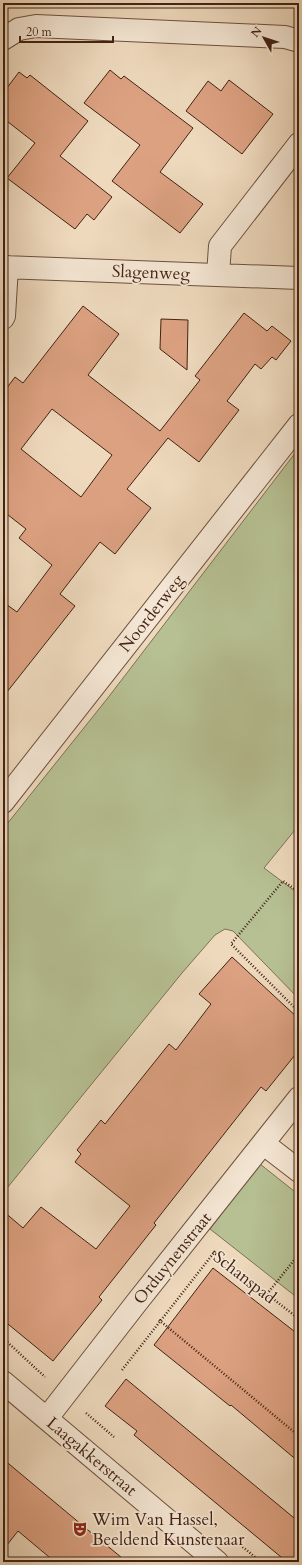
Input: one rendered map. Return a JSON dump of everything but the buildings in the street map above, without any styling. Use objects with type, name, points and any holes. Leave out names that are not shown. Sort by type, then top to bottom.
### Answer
[{"type":"street","points":[[3,39],[19,29],[36,26],[286,37],[299,41]]},
{"type":"street","points":[[218,275],[220,246],[299,144]]},
{"type":"street","points":[[3,318],[5,267]]},
{"type":"street","name":"Slagenweg","points":[[5,267],[299,278]]},
{"type":"street","name":"Noorderweg","points":[[3,802],[299,425]]},
{"type":"street","name":"Orduynenstraat","points":[[47,1418],[299,1098]]},
{"type":"street","points":[[264,1144],[299,1172]]},
{"type":"street","name":"Laagakkerstraat","points":[[3,1382],[216,1562]]},
{"type":"path","points":[[299,892],[282,881],[230,944],[299,1012]]},
{"type":"path","name":"Schanspad","points":[[191,1234],[299,1319]]},
{"type":"path","points":[[267,1294],[299,1254]]},
{"type":"path","points":[[137,1302],[299,1436]]},
{"type":"path","points":[[3,1338],[117,1440]]},
{"type":"path","points":[[237,1542],[261,1562]]},
{"type":"green space","points":[[299,448],[299,825],[264,868],[299,894],[299,999],[233,931],[225,929],[215,935],[182,973],[3,1193],[3,829],[107,699]]},
{"type":"green space","points":[[260,1164],[299,1195],[299,1299],[210,1229]]},
{"type":"place","name":"Wim Van Hassel, Beeldend Kunstenaar","points":[[80,1529]]}]
